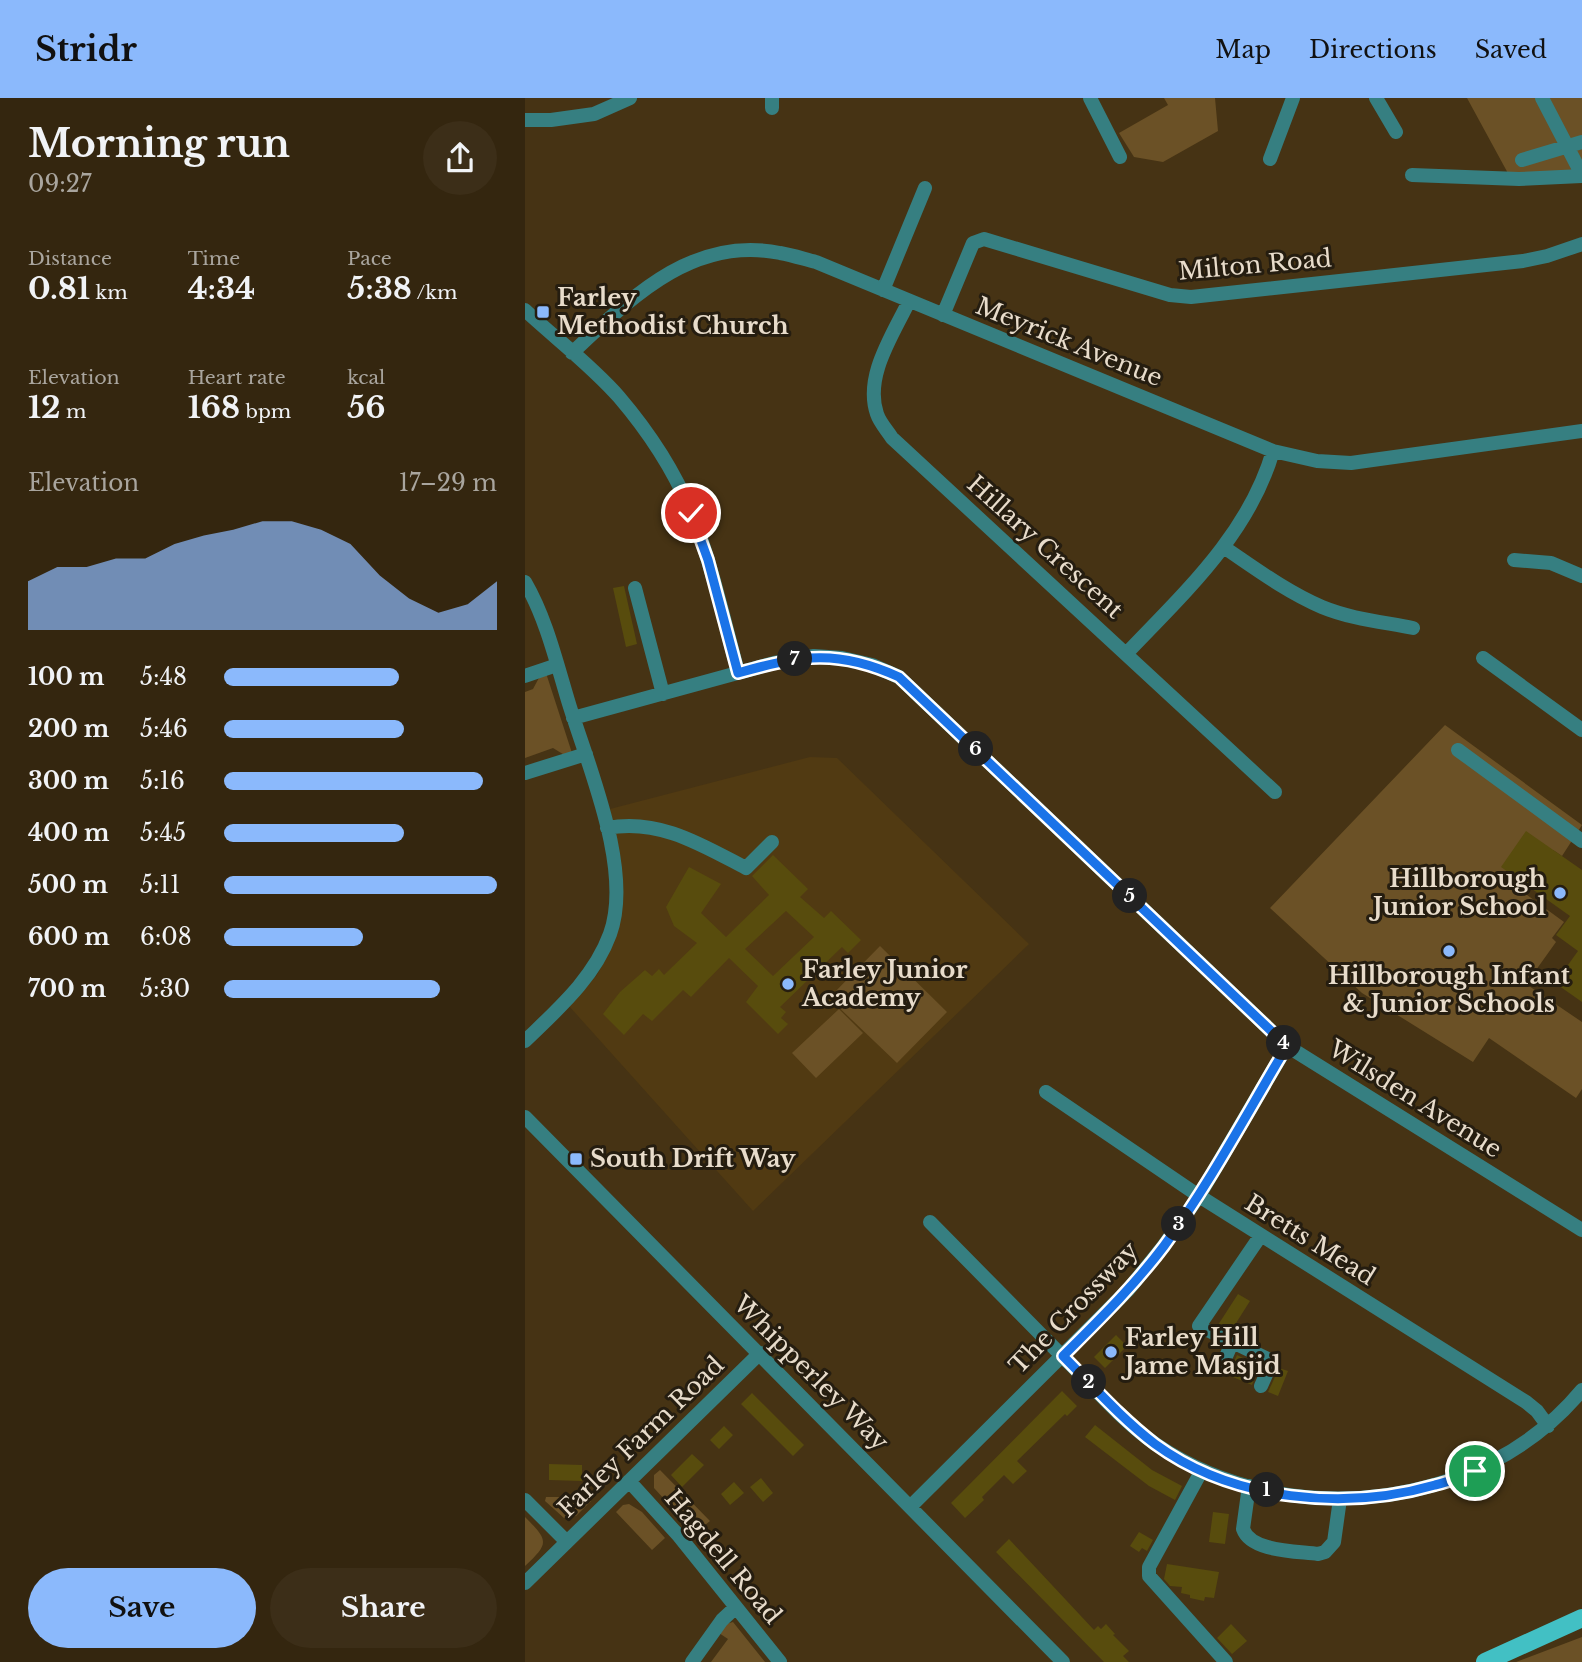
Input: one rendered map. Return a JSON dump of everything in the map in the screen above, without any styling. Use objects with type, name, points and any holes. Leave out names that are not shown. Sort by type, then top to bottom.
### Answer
[{"type":"main road","points":[[1485,1662],[1582,1618]]},
{"type":"street","points":[[525,120],[551,120],[594,114],[630,98]]},
{"type":"street","points":[[1090,98],[1120,157]]},
{"type":"street","points":[[1270,159],[1293,98]]},
{"type":"street","points":[[1376,98],[1397,132]]},
{"type":"street","points":[[1412,176],[1519,179],[1581,174],[1575,144],[1542,98]]},
{"type":"street","points":[[1522,160],[1575,144]]},
{"type":"street","points":[[883,290],[925,188]]},
{"type":"street","name":"Milton Road","points":[[943,315],[973,243],[984,239],[1170,295],[1191,297],[1523,261],[1582,244]]},
{"type":"street","name":"Meyrick Avenue","points":[[572,353],[632,297],[693,261],[745,250],[778,252],[816,262],[1273,451],[1317,461],[1351,463],[1582,431]]},
{"type":"street","name":"Hillary Crescent","points":[[909,301],[877,370],[874,390],[878,418],[892,438],[1275,792]]},
{"type":"street","points":[[525,310],[617,395],[666,463],[691,513],[704,548],[738,673]]},
{"type":"street","points":[[1127,653],[1225,548],[1266,474],[1273,451]]},
{"type":"street","points":[[1225,548],[1284,587],[1323,608],[1353,617],[1413,628]]},
{"type":"street","points":[[1514,560],[1551,563],[1578,575]]},
{"type":"street","points":[[525,582],[542,619],[607,828],[617,887],[619,925],[610,933],[589,974],[525,1041]]},
{"type":"street","points":[[635,588],[663,694]]},
{"type":"street","name":"Wilsden Avenue","points":[[573,718],[774,663],[814,656],[842,658],[872,665],[899,677],[1287,1046],[1582,1230]]},
{"type":"street","points":[[1483,658],[1582,730]]},
{"type":"street","points":[[525,676],[557,665]]},
{"type":"street","points":[[1458,750],[1582,841]]},
{"type":"street","points":[[525,773],[586,754]]},
{"type":"street","points":[[607,828],[630,825],[679,834],[746,869],[772,842]]},
{"type":"street","name":"The Crossway","points":[[910,1507],[1128,1290],[1163,1248],[1199,1196],[1287,1046]]},
{"type":"street","name":"Bretts Mead","points":[[1046,1092],[1199,1196],[1526,1402],[1548,1426]]},
{"type":"street","name":"Whipperley Way","points":[[525,1117],[1063,1662]]},
{"type":"street","points":[[930,1222],[1120,1414],[1157,1445],[1202,1470],[1249,1486],[1304,1497],[1340,1499],[1404,1492],[1436,1485],[1475,1471],[1500,1458],[1548,1426],[1582,1390]]},
{"type":"street","points":[[1261,1235],[1199,1326],[1272,1361],[1261,1386]]},
{"type":"street","points":[[1220,1370],[1232,1343]]},
{"type":"street","name":"Farley Farm Road","points":[[525,1583],[760,1353]]},
{"type":"street","points":[[1202,1470],[1149,1567],[1149,1576],[1226,1662]]},
{"type":"street","name":"Hagdell Road","points":[[629,1481],[679,1536],[780,1662]]},
{"type":"street","points":[[1249,1486],[1243,1529],[1245,1536],[1258,1545],[1325,1552],[1334,1542],[1340,1499]]},
{"type":"street","points":[[525,1500],[567,1542]]},
{"type":"street","points":[[692,1662],[722,1620],[736,1607]]},
{"type":"shaded area","points":[[1164,98],[1215,98],[1218,131],[1163,162],[1134,157],[1119,133],[1168,105]]},
{"type":"shaded area","points":[[1467,98],[1582,98],[1582,172],[1510,177]]},
{"type":"shaded area","points":[[546,673],[572,753],[566,756],[553,748],[525,758],[525,692],[533,689],[541,674]]},
{"type":"shaded area","name":"Hillborough Infant & Junior Schools","points":[[1445,725],[1582,825],[1562,856],[1553,850],[1523,892],[1564,922],[1552,938],[1556,942],[1526,984],[1582,1022],[1582,1089],[1576,1098],[1489,1038],[1473,1062],[1362,993],[1270,908]]},
{"type":"shaded area","name":"Farley Junior Academy","points":[[810,757],[837,758],[1029,944],[753,1211],[569,1006],[597,975],[612,946],[623,900],[620,858],[610,809]]},
{"type":"shaded area","points":[[880,946],[947,1012],[897,1063],[829,998]]},
{"type":"shaded area","points":[[839,1009],[863,1033],[816,1078],[792,1053]]},
{"type":"shaded area","points":[[660,1470],[710,1521],[695,1533],[654,1488],[654,1475]]},
{"type":"shaded area","points":[[546,1497],[588,1497],[591,1501],[576,1516],[564,1518],[545,1501]]},
{"type":"shaded area","points":[[629,1504],[642,1512],[665,1538],[652,1550],[616,1512],[623,1505]]},
{"type":"shaded area","points":[[525,1517],[542,1537],[543,1542],[542,1547],[525,1566]]},
{"type":"shaded area","points":[[733,1622],[765,1662],[711,1662],[728,1639],[719,1633],[726,1624]]},
{"type":"shaded area","points":[[1582,1637],[1582,1662],[1516,1662]]},
{"type":"building","points":[[624,586],[637,644],[626,647],[613,588]]},
{"type":"building","points":[[1526,831],[1582,870],[1582,1002],[1555,983],[1578,951],[1556,935],[1570,916],[1501,867]]},
{"type":"building","points":[[773,855],[808,889],[800,897],[824,918],[831,911],[861,940],[848,953],[842,947],[780,1007],[786,1012],[781,1018],[788,1024],[778,1034],[746,1002],[758,986],[729,958],[691,997],[683,990],[652,1021],[643,1014],[624,1035],[603,1014],[620,992],[645,970],[652,976],[659,969],[664,975],[697,943],[674,926],[666,907],[689,867],[721,884],[701,913],[726,937],[769,895],[752,876]],"holes":[[[786,911],[814,937],[773,976],[745,949]]]},
{"type":"building","points":[[1238,1294],[1250,1301],[1231,1331],[1218,1325]]},
{"type":"building","name":"Farley Hill Jame Masjid","points":[[1116,1335],[1127,1346],[1105,1368],[1094,1357]]},
{"type":"building","points":[[1237,1355],[1259,1366],[1252,1385],[1228,1375]]},
{"type":"building","points":[[1279,1368],[1288,1371],[1278,1396],[1268,1392]]},
{"type":"building","points":[[1062,1391],[1077,1406],[1067,1416],[1065,1414],[1017,1461],[1027,1471],[1013,1484],[1004,1475],[965,1518],[951,1503]]},
{"type":"building","points":[[752,1393],[804,1445],[793,1456],[741,1404]]},
{"type":"building","points":[[1095,1425],[1152,1470],[1182,1486],[1175,1500],[1149,1486],[1085,1437]]},
{"type":"building","points":[[724,1426],[733,1435],[719,1449],[710,1440]]},
{"type":"building","points":[[692,1454],[704,1465],[682,1487],[671,1475]]},
{"type":"building","points":[[549,1464],[582,1465],[582,1481],[549,1480]]},
{"type":"building","points":[[761,1478],[773,1493],[763,1502],[750,1487]]},
{"type":"building","points":[[734,1482],[744,1493],[730,1505],[721,1494]]},
{"type":"building","points":[[1213,1512],[1229,1514],[1225,1544],[1209,1542]]},
{"type":"building","points":[[1139,1532],[1153,1540],[1147,1551],[1142,1548],[1139,1552],[1130,1546]]},
{"type":"building","points":[[1009,1539],[1094,1630],[1098,1626],[1101,1629],[1106,1624],[1129,1651],[1123,1656],[1129,1662],[1104,1662],[996,1552]]},
{"type":"building","points":[[1167,1564],[1219,1572],[1214,1598],[1205,1597],[1204,1601],[1190,1598],[1190,1595],[1181,1593],[1182,1587],[1170,1586],[1164,1579]]},
{"type":"building","points":[[1231,1624],[1247,1641],[1232,1654],[1217,1638]]},
{"type":"place","name":"Farley Methodist Church","points":[[543,312]]},
{"type":"place","name":"Hillborough Junior School","points":[[1560,893]]},
{"type":"place","name":"Hillborough Infant & Junior Schools","points":[[1449,951]]},
{"type":"place","name":"Farley Junior Academy","points":[[788,984]]},
{"type":"place","name":"South Drift Way","points":[[576,1159]]},
{"type":"place","name":"Farley Hill Jame Masjid","points":[[1111,1352]]},
{"type":"route","points":[[691,513],[708,560],[738,673],[814,656],[842,658],[872,665],[899,677],[1287,1046],[1199,1196],[1163,1248],[1128,1290],[1063,1356],[1120,1414],[1157,1445],[1202,1470],[1230,1481],[1304,1497],[1356,1499],[1436,1485],[1475,1471]]}]
